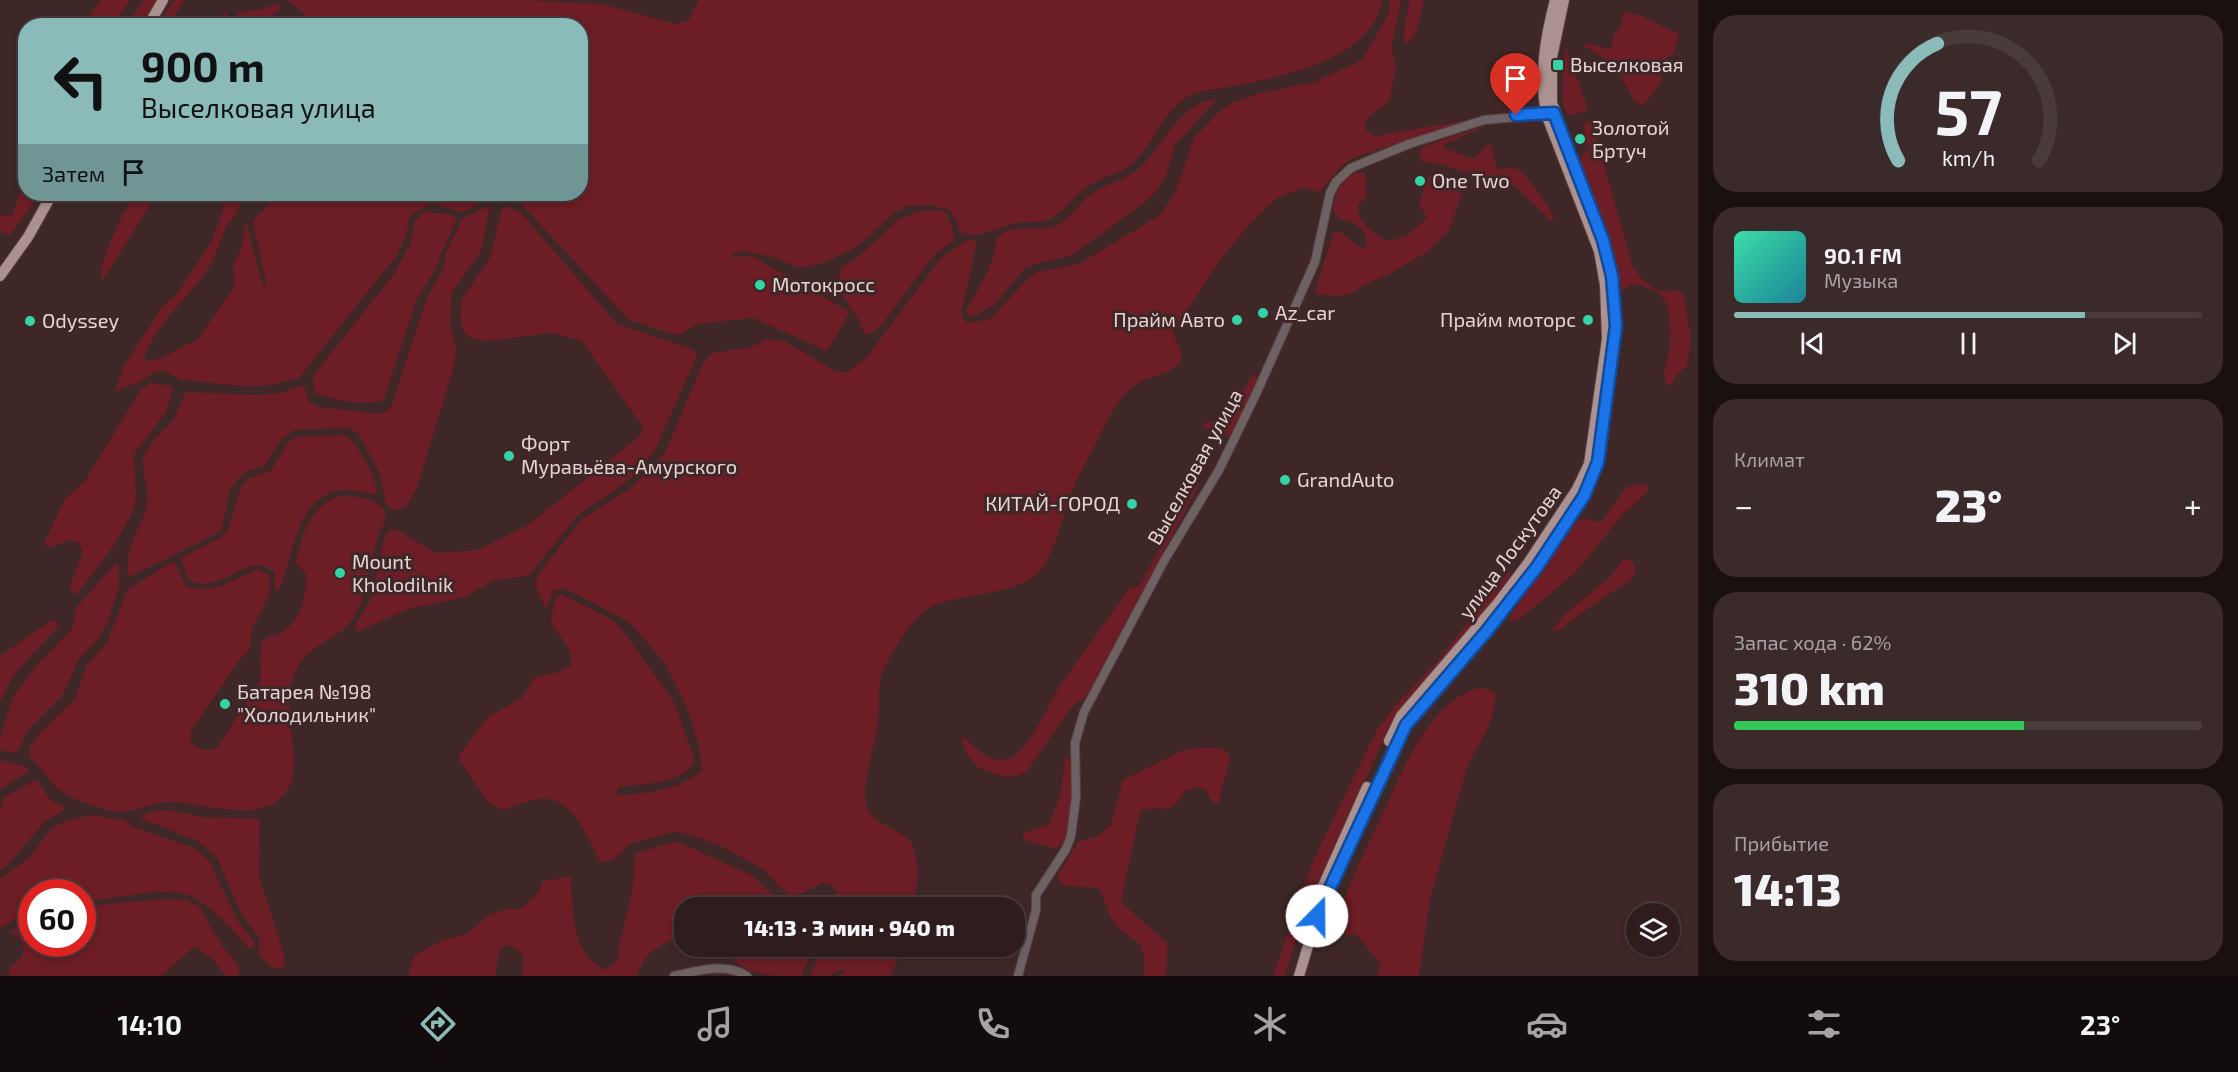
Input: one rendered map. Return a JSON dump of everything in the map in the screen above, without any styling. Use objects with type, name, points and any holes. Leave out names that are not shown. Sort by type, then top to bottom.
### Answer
[{"type":"main road","points":[[153,18],[163,0]]},
{"type":"main road","points":[[1550,114],[1542,91],[1542,69],[1555,0]]},
{"type":"main road","points":[[1550,114],[1550,77],[1556,30],[1564,0]]},
{"type":"main road","name":"улица Лоскутова","points":[[1292,976],[1319,891],[1401,716],[1484,621],[1522,571],[1577,489],[1589,464],[1607,339],[1605,285],[1599,251],[1550,114]]},
{"type":"main road","name":"улица Лоскутова","points":[[1299,976],[1314,925],[1332,879],[1406,725],[1486,632],[1537,567],[1584,496],[1598,462],[1615,332],[1612,276],[1603,240],[1550,114]]},
{"type":"main road","points":[[0,276],[28,237],[48,201]]},
{"type":"street","name":"Выселковая улица","points":[[1018,976],[1035,910],[1036,895],[1066,849],[1071,836],[1076,797],[1075,743],[1080,720],[1158,571],[1219,470],[1256,394],[1315,262],[1330,193],[1336,182],[1351,168],[1459,127],[1501,117],[1550,114]]},
{"type":"street","points":[[674,976],[701,970],[729,969],[747,976]]},
{"type":"shaded area","points":[[101,0],[130,0],[118,18],[88,18]]},
{"type":"shaded area","points":[[144,0],[156,0],[147,18],[131,18]]},
{"type":"shaded area","points":[[174,0],[184,0],[173,18],[162,18]]},
{"type":"shaded area","points":[[286,0],[520,0],[601,4],[677,24],[689,20],[699,0],[1382,0],[1375,21],[1361,38],[1343,52],[1297,71],[1189,96],[1173,109],[1134,162],[1090,185],[1048,220],[1016,223],[973,235],[960,232],[957,221],[950,210],[930,205],[908,206],[894,213],[857,247],[826,262],[799,268],[773,257],[744,251],[733,254],[731,261],[733,257],[752,256],[850,312],[827,351],[753,318],[697,324],[680,335],[628,319],[519,201],[588,201],[588,18],[306,18],[301,10]]},
{"type":"shaded area","points":[[1390,0],[1401,0],[1391,49],[1396,65],[1390,100],[1369,117],[1365,127],[1375,136],[1468,120],[1355,157],[1341,166],[1320,192],[1303,188],[1275,199],[1248,226],[1220,260],[1174,330],[1174,337],[1182,355],[1178,364],[1169,371],[1134,386],[1115,407],[1077,480],[1054,545],[1044,566],[1028,580],[1015,586],[943,602],[931,607],[916,619],[901,638],[889,659],[880,682],[877,731],[867,776],[865,798],[870,813],[875,818],[912,843],[918,868],[915,897],[836,897],[837,892],[834,886],[823,883],[798,895],[788,895],[763,869],[719,845],[678,831],[631,843],[613,860],[601,863],[585,831],[562,804],[539,799],[503,810],[488,802],[460,761],[460,754],[488,717],[522,698],[533,679],[557,673],[571,666],[567,645],[553,626],[551,619],[556,597],[560,594],[613,620],[626,635],[674,702],[695,761],[680,775],[671,779],[618,787],[617,795],[662,790],[694,777],[702,770],[698,743],[687,708],[664,662],[629,622],[565,588],[553,591],[546,609],[535,584],[541,571],[581,520],[631,488],[665,453],[703,363],[712,353],[749,348],[767,339],[785,341],[836,372],[847,372],[866,358],[941,258],[965,241],[973,239],[977,243],[961,315],[967,323],[990,319],[1029,278],[1038,272],[1079,264],[1160,215],[1175,193],[1194,138],[1220,111],[1232,103],[1264,92],[1315,82],[1362,60],[1390,11]]},
{"type":"shaded area","points":[[1410,0],[1424,0],[1417,30],[1407,43],[1404,41],[1404,28]]},
{"type":"shaded area","points":[[280,5],[279,10],[270,18],[237,18],[237,12]]},
{"type":"shaded area","points":[[225,12],[229,18],[219,18]]},
{"type":"shaded area","points":[[1625,12],[1642,16],[1679,35],[1674,53],[1664,61],[1660,84],[1643,106],[1634,100],[1615,65],[1584,46],[1586,43],[1607,49],[1612,47],[1613,36],[1623,23],[1621,17]]},
{"type":"shaded area","points":[[1566,47],[1588,108],[1584,112],[1568,115],[1565,110],[1563,93]]},
{"type":"shaded area","points":[[1216,100],[1175,145],[1166,176],[1159,188],[1144,203],[1072,255],[1026,267],[994,305],[975,316],[969,315],[966,311],[990,265],[999,236],[1011,230],[1047,228],[1058,225],[1093,193],[1136,171],[1181,117],[1192,108],[1203,102]]},
{"type":"shaded area","points":[[1591,120],[1633,267],[1653,288],[1662,291],[1676,290],[1684,295],[1691,339],[1687,366],[1678,373],[1671,385],[1667,385],[1664,374],[1670,337],[1667,306],[1659,294],[1642,286],[1630,285],[1620,293],[1618,291],[1609,242],[1599,211],[1579,165],[1583,154],[1590,149],[1585,139],[1584,123]]},
{"type":"shaded area","points":[[1487,125],[1444,145],[1444,148],[1474,159],[1490,142],[1497,169],[1512,168],[1521,171],[1549,208],[1554,219],[1550,220],[1516,187],[1473,182],[1470,174],[1441,164],[1422,162],[1419,153],[1422,147]]},
{"type":"shaded area","points":[[1359,172],[1365,174],[1367,196],[1358,205],[1360,217],[1367,226],[1386,241],[1405,237],[1426,219],[1419,204],[1429,176],[1433,175],[1462,194],[1449,230],[1427,252],[1350,294],[1340,296],[1317,294],[1315,291],[1334,231],[1342,233],[1364,248],[1367,246],[1363,230],[1336,216],[1333,211],[1335,199],[1343,182]]},
{"type":"shaded area","points":[[18,199],[35,201],[10,235],[0,232],[0,217],[11,216]]},
{"type":"shaded area","points":[[130,201],[153,201],[103,280],[103,262]]},
{"type":"shaded area","points":[[222,201],[239,201],[238,211],[225,230],[206,272],[156,335],[144,358],[147,361],[162,358],[198,339],[235,286],[233,265],[241,249],[246,222],[263,285],[267,287],[253,221],[272,201],[486,201],[463,212],[431,204],[410,215],[406,235],[397,255],[299,378],[265,386],[241,386],[183,380],[163,371],[155,372],[140,382],[115,391],[124,366],[162,307],[177,294],[212,240],[223,210]]},
{"type":"shaded area","points":[[490,205],[481,251],[452,292],[450,326],[456,349],[454,366],[417,488],[406,507],[394,511],[385,502],[381,476],[358,433],[348,428],[293,430],[281,440],[265,465],[246,472],[238,479],[230,490],[222,527],[217,533],[129,577],[127,574],[129,550],[146,510],[148,498],[142,460],[152,442],[175,418],[185,392],[253,395],[281,393],[304,385],[309,402],[319,407],[381,414],[391,408],[426,300],[444,267],[446,253],[462,219]]},
{"type":"shaded area","points":[[507,206],[521,213],[616,323],[694,350],[697,356],[655,450],[626,482],[578,515],[528,576],[494,580],[465,597],[408,609],[357,632],[354,627],[370,601],[385,536],[390,530],[396,529],[436,553],[477,550],[528,525],[641,435],[643,427],[581,340],[551,333],[484,341],[469,337],[463,330],[460,315],[462,299],[490,258],[502,208]]},
{"type":"shaded area","points":[[941,210],[949,219],[954,240],[933,256],[882,324],[872,333],[865,334],[858,318],[836,286],[842,267],[856,259],[899,219],[920,211]]},
{"type":"shaded area","points":[[424,212],[452,215],[457,218],[434,271],[417,299],[384,399],[378,402],[360,403],[339,400],[314,392],[313,376],[395,273],[411,242],[415,222]]},
{"type":"shaded area","points":[[1252,375],[1256,375],[1257,380],[1233,433],[1224,437],[1203,426],[1208,421],[1221,425],[1235,407]]},
{"type":"shaded area","points":[[152,383],[171,386],[173,390],[166,412],[134,454],[136,502],[132,513],[115,544],[77,594],[73,594],[70,586],[83,551],[79,543],[69,540],[49,548],[44,543],[66,498],[85,481],[142,388]]},
{"type":"shaded area","points":[[344,435],[355,445],[366,462],[375,481],[376,495],[343,490],[327,494],[315,502],[299,529],[279,590],[275,590],[275,573],[265,566],[243,569],[208,584],[197,583],[187,577],[181,558],[222,537],[228,530],[241,486],[248,479],[271,471],[289,441],[296,437]]},
{"type":"shaded area","points":[[1637,484],[1646,485],[1650,490],[1624,513],[1575,573],[1527,613],[1517,620],[1509,621],[1510,616],[1577,521],[1584,518],[1599,522],[1603,520],[1625,488]]},
{"type":"shaded area","points":[[1199,485],[1086,697],[1073,705],[1027,771],[1017,776],[1001,776],[978,767],[966,753],[961,738],[991,758],[1007,759],[1023,748],[1060,686],[1085,650],[1129,589],[1140,585],[1194,486]]},
{"type":"shaded area","points":[[340,496],[360,497],[373,501],[386,514],[358,610],[345,628],[309,653],[299,665],[292,680],[289,712],[294,759],[293,773],[290,785],[280,799],[267,806],[251,810],[168,802],[121,812],[106,810],[64,794],[30,757],[29,748],[42,731],[74,700],[87,665],[107,643],[127,590],[172,562],[176,565],[186,586],[195,588],[205,589],[223,585],[258,569],[270,576],[269,596],[252,629],[250,649],[240,659],[191,731],[190,742],[203,750],[214,749],[218,747],[260,681],[261,644],[288,628],[298,615],[304,599],[306,574],[296,563],[304,532],[314,514],[321,507]]},
{"type":"shaded area","points":[[1623,560],[1633,562],[1636,569],[1631,580],[1558,631],[1552,630],[1565,614],[1607,580]]},
{"type":"shaded area","points":[[115,564],[119,565],[119,587],[108,622],[99,638],[79,659],[62,696],[29,729],[18,750],[11,753],[0,750],[0,737],[14,695],[39,663],[72,629],[76,608]]},
{"type":"shaded area","points":[[1510,570],[1510,577],[1484,612],[1389,727],[1302,920],[1285,976],[1273,976],[1313,861],[1377,730],[1395,706],[1434,665]]},
{"type":"shaded area","points":[[51,621],[57,621],[58,627],[15,673],[0,702],[0,656]]},
{"type":"shaded area","points":[[1479,688],[1495,693],[1493,714],[1466,771],[1430,899],[1419,976],[1377,976],[1381,964],[1356,934],[1328,937],[1366,848],[1418,743],[1445,708],[1461,696]]},
{"type":"shaded area","points":[[1196,748],[1220,748],[1228,752],[1230,759],[1218,804],[1212,802],[1206,790],[1197,787],[1184,792],[1174,806],[1140,811],[1121,902],[1168,944],[1166,976],[1142,976],[1145,973],[1144,959],[1139,944],[1124,933],[1112,919],[1098,888],[1062,885],[1057,877],[1078,842],[1097,837],[1111,825],[1123,780],[1181,751]]},
{"type":"shaded area","points":[[1065,756],[1070,760],[1072,807],[1063,842],[1056,849],[1024,840],[1023,833],[1049,825],[1061,793]]},
{"type":"shaded area","points":[[0,760],[27,767],[28,772],[0,789]]},
{"type":"shaded area","points":[[37,780],[51,801],[63,806],[65,810],[45,821],[8,865],[0,870],[0,812],[4,797]]},
{"type":"shaded area","points":[[165,810],[202,817],[260,819],[259,876],[285,958],[283,968],[272,968],[259,955],[260,939],[241,913],[217,858],[198,841],[140,818],[150,812]]},
{"type":"shaded area","points":[[90,815],[124,820],[133,827],[196,849],[210,862],[237,920],[254,941],[254,948],[248,948],[228,925],[193,897],[174,892],[161,892],[96,900],[96,879],[18,879],[18,918],[0,928],[0,879],[29,858],[51,829],[64,822]]},
{"type":"shaded area","points":[[677,841],[753,876],[776,897],[674,897],[674,940],[661,945],[649,954],[637,976],[522,976],[523,956],[513,946],[506,945],[499,952],[495,976],[408,976],[414,956],[441,941],[467,934],[490,914],[507,909],[521,909],[538,893],[543,881],[571,877],[573,916],[579,942],[585,953],[605,970],[618,960],[632,892],[635,854]]},
{"type":"shaded area","points":[[168,899],[185,900],[199,906],[220,943],[238,965],[240,976],[225,976],[215,961],[195,946],[161,976],[9,976],[10,966],[21,957],[96,957],[96,905]]},
{"type":"shaded area","points":[[18,927],[18,938],[16,936],[10,932]]},
{"type":"shaded area","points":[[729,957],[810,957],[801,976],[765,974],[737,964]]},
{"type":"shaded area","points":[[818,957],[899,957],[890,976],[838,976],[844,973],[844,969],[827,976],[810,976]]},
{"type":"place","name":"Выселковая","points":[[1558,65]]},
{"type":"place","name":"Золотой Бртуч","points":[[1580,139]]},
{"type":"place","name":"One Two","points":[[1420,181]]},
{"type":"place","name":"Мотокросс","points":[[760,285]]},
{"type":"place","name":"Az_car","points":[[1263,313]]},
{"type":"place","name":"Прайм Авто","points":[[1237,320]]},
{"type":"place","name":"Прайм моторс","points":[[1588,320]]},
{"type":"place","name":"Odyssey","points":[[30,321]]},
{"type":"place","name":"Форт Муравьёва-Амурского","points":[[509,456]]},
{"type":"place","name":"GrandAuto","points":[[1285,480]]},
{"type":"place","name":"КИТАЙ-ГОРОД","points":[[1132,504]]},
{"type":"place","name":"Mount Kholodilnik","points":[[340,573]]},
{"type":"place","name":"Батарея №198 \"Холодильник\"","points":[[225,704]]},
{"type":"route","points":[[1317,916],[1394,745],[1406,725],[1486,632],[1537,567],[1590,485],[1602,446],[1616,326],[1609,258],[1554,113],[1516,115]]}]
